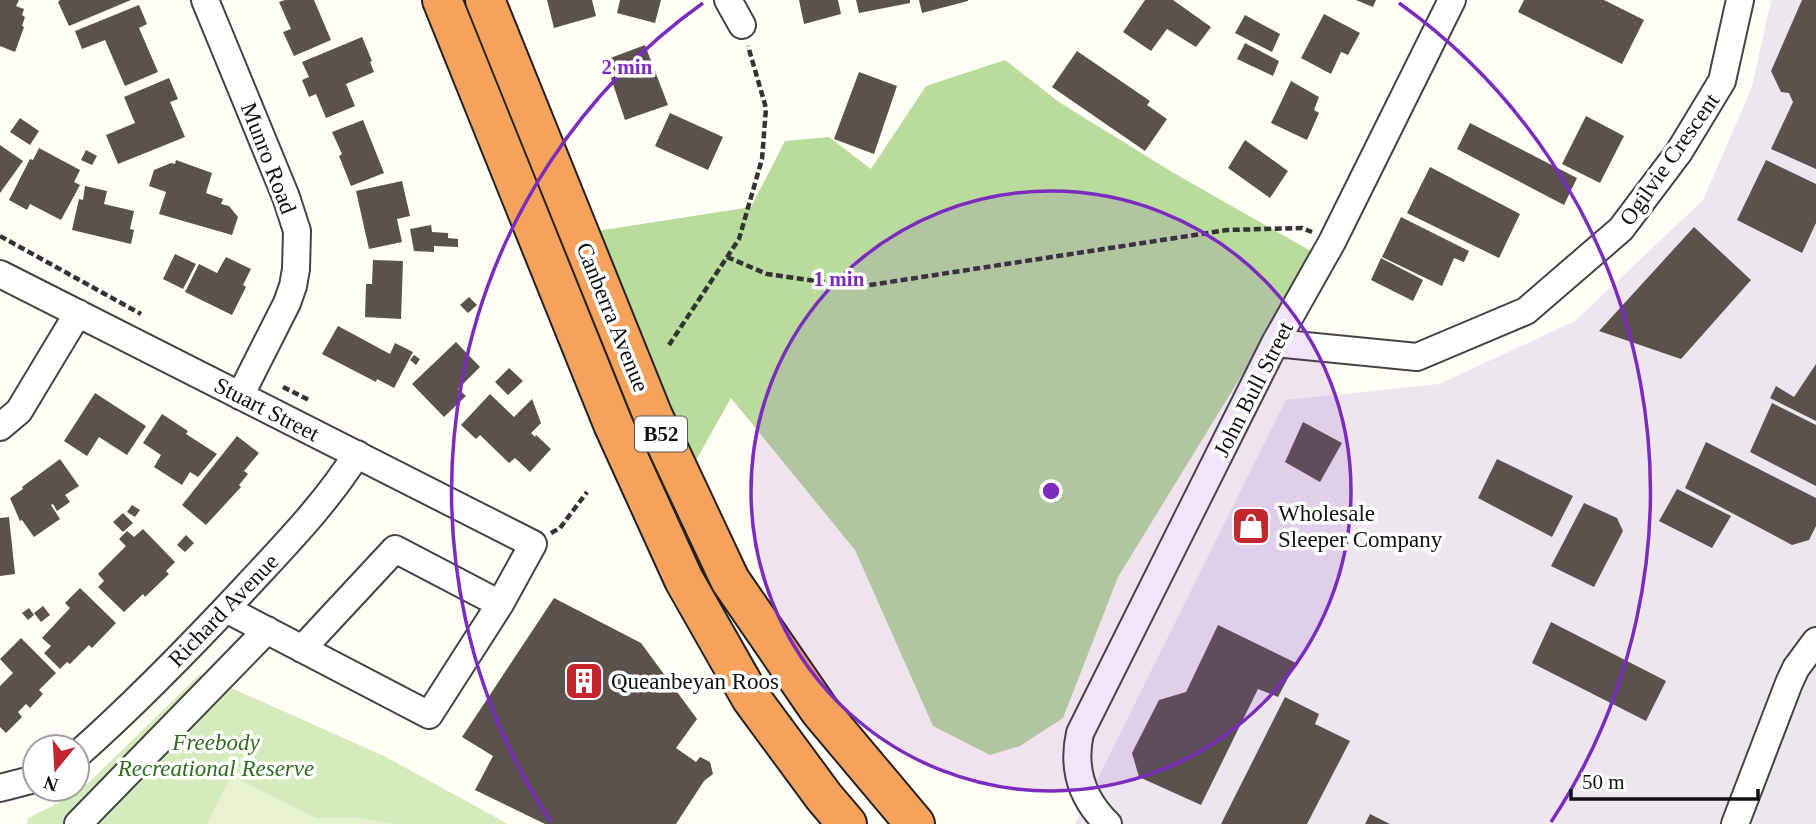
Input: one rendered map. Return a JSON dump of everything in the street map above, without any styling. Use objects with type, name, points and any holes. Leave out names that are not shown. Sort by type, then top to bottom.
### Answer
[{"type":"highway","name":"Canberra Avenue","points":[[442,0],[613,424],[684,580],[751,698],[847,824]]},
{"type":"highway","name":"Canberra Avenue","points":[[485,0],[653,416],[730,580],[820,711],[915,824]]},
{"type":"street","name":"Munro Road","points":[[205,0],[286,197],[297,231],[293,286],[240,396]]},
{"type":"street","points":[[728,0],[741,25]]},
{"type":"street","name":"John Bull Street","points":[[1108,824],[1093,807],[1081,784],[1077,768],[1080,733],[1275,343],[1332,242],[1452,0]]},
{"type":"street","name":"Ogilvie Crescent","points":[[1275,343],[1417,357],[1526,311],[1621,229],[1679,152],[1722,81],[1740,0]]},
{"type":"street","name":"Stuart Street","points":[[0,274],[533,544]]},
{"type":"street","points":[[0,427],[19,411],[78,313]]},
{"type":"street","name":"Richard Avenue","points":[[91,743],[226,609],[325,502],[357,454]]},
{"type":"street","points":[[226,609],[429,715],[500,604],[533,544]]},
{"type":"street","points":[[302,649],[395,549],[500,604]]},
{"type":"street","points":[[78,824],[267,630]]},
{"type":"street","points":[[1735,824],[1789,683],[1796,668],[1816,641]]},
{"type":"street","points":[[0,788],[21,783]]},
{"type":"path","points":[[669,345],[740,239],[762,159],[766,108],[741,25]]},
{"type":"path","points":[[727,257],[767,274],[857,287],[1227,230],[1302,228],[1332,242]]},
{"type":"path","points":[[533,544],[560,527],[587,492]]},
{"type":"shaded area","points":[[1771,0],[1816,0],[1816,824],[1075,824],[1286,400],[1439,384],[1575,321],[1703,200],[1752,87]]},
{"type":"green space","points":[[1005,60],[1059,102],[1172,172],[1316,254],[1118,577],[1063,718],[1020,746],[990,755],[933,726],[855,550],[731,398],[695,462],[597,231],[751,207],[785,141],[829,137],[871,169],[926,86]]},
{"type":"green space","name":"Freebody Recreational Reserve","points":[[200,674],[384,756],[508,824],[27,824],[28,818],[58,803],[91,803],[91,780]]},
{"type":"green space","points":[[231,775],[316,818],[361,818],[392,824],[207,824]]},
{"type":"building","points":[[0,0],[19,0],[16,6],[24,9],[24,27],[15,52],[0,46]]},
{"type":"building","points":[[131,0],[69,26],[58,2]]},
{"type":"building","points":[[314,0],[331,40],[294,56],[283,32],[291,29],[279,2]]},
{"type":"building","points":[[547,0],[592,0],[596,16],[554,28]]},
{"type":"building","points":[[620,0],[661,0],[655,23],[617,13]]},
{"type":"building","points":[[799,0],[838,0],[841,14],[804,24]]},
{"type":"building","points":[[856,0],[910,0],[910,3],[859,13]]},
{"type":"building","points":[[919,0],[968,0],[968,1],[922,13]]},
{"type":"building","points":[[1145,0],[1173,0],[1211,27],[1196,47],[1167,29],[1151,51],[1123,32]]},
{"type":"building","points":[[1356,0],[1376,0],[1373,7]]},
{"type":"building","points":[[1524,0],[1604,0],[1644,20],[1622,64],[1518,12]]},
{"type":"building","points":[[1802,0],[1816,0],[1816,169],[1771,149],[1793,102],[1789,93],[1781,92],[1771,71]]},
{"type":"building","points":[[139,5],[147,24],[139,28],[158,72],[125,86],[105,40],[82,49],[75,31]]},
{"type":"building","points":[[1324,14],[1360,33],[1348,55],[1341,52],[1331,74],[1301,58]]},
{"type":"building","points":[[1245,15],[1280,34],[1272,52],[1235,33]]},
{"type":"building","points":[[362,37],[374,72],[346,84],[355,106],[326,118],[316,94],[309,97],[302,80],[309,77],[302,62]]},
{"type":"building","points":[[1245,43],[1279,61],[1273,76],[1237,59]]},
{"type":"building","points":[[645,45],[668,105],[625,120],[605,60]]},
{"type":"building","points":[[1077,51],[1150,101],[1147,105],[1167,119],[1145,151],[1052,87]]},
{"type":"building","points":[[859,72],[897,86],[874,154],[834,139]]},
{"type":"building","points":[[169,78],[178,99],[170,102],[185,137],[118,164],[106,135],[135,123],[124,97]]},
{"type":"building","points":[[1291,81],[1319,97],[1314,110],[1319,113],[1307,140],[1271,123]]},
{"type":"building","points":[[670,113],[723,137],[708,170],[655,146]]},
{"type":"building","points":[[1586,116],[1624,136],[1600,183],[1562,164]]},
{"type":"building","points":[[20,118],[39,131],[30,145],[10,132]]},
{"type":"building","points":[[363,120],[384,173],[351,186],[339,156],[342,154],[332,132]]},
{"type":"building","points":[[1470,123],[1577,178],[1564,205],[1457,149]]},
{"type":"building","points":[[1245,140],[1288,171],[1270,198],[1228,168]]},
{"type":"building","points":[[0,145],[23,161],[0,193]]},
{"type":"building","points":[[39,148],[80,170],[74,182],[80,185],[61,220],[30,204],[27,210],[9,200],[30,159],[33,160]]},
{"type":"building","points":[[86,150],[97,156],[92,165],[81,160]]},
{"type":"building","points":[[176,160],[212,173],[206,193],[223,199],[221,204],[229,206],[238,217],[232,235],[159,214],[166,192],[149,186],[154,170],[175,164]]},
{"type":"building","points":[[1766,160],[1816,184],[1816,223],[1802,253],[1737,220]]},
{"type":"building","points":[[1430,167],[1520,214],[1499,258],[1407,213]]},
{"type":"building","points":[[402,181],[410,216],[397,219],[402,242],[369,249],[356,191]]},
{"type":"building","points":[[85,186],[107,191],[104,204],[134,211],[130,229],[134,230],[131,244],[72,230]]},
{"type":"building","points":[[1401,217],[1469,251],[1464,262],[1454,258],[1442,286],[1382,257]]},
{"type":"building","points":[[431,225],[432,232],[448,233],[448,238],[458,239],[458,247],[434,246],[434,252],[414,251],[410,229]]},
{"type":"building","points":[[1694,227],[1751,280],[1681,359],[1599,331]]},
{"type":"building","points":[[175,254],[196,264],[183,289],[163,279]]},
{"type":"building","points":[[226,257],[251,269],[243,285],[246,287],[232,315],[185,292],[199,264],[217,273]]},
{"type":"building","points":[[1381,258],[1423,280],[1413,301],[1371,280]]},
{"type":"building","points":[[373,260],[403,261],[401,319],[365,317],[366,284],[372,284]]},
{"type":"building","points":[[469,297],[477,305],[468,313],[460,305]]},
{"type":"building","points":[[338,326],[390,354],[395,343],[413,352],[394,388],[377,379],[376,382],[322,354]]},
{"type":"building","points":[[456,342],[480,367],[458,389],[466,396],[444,417],[412,384]]},
{"type":"building","points":[[414,355],[420,359],[416,365],[410,360]]},
{"type":"building","points":[[1816,364],[1816,421],[1770,398],[1776,386],[1794,397]]},
{"type":"building","points":[[509,368],[523,381],[508,395],[495,382]]},
{"type":"building","points":[[95,393],[146,426],[127,455],[99,437],[87,456],[64,441]]},
{"type":"building","points":[[490,394],[514,417],[532,399],[541,423],[531,433],[551,449],[530,472],[515,458],[509,463],[480,435],[476,439],[461,425]]},
{"type":"building","points":[[1772,403],[1816,425],[1816,486],[1750,452]]},
{"type":"building","points":[[162,414],[217,454],[198,477],[190,472],[182,485],[154,467],[161,455],[143,443]]},
{"type":"building","points":[[1303,422],[1342,443],[1320,482],[1285,462]]},
{"type":"building","points":[[237,436],[259,453],[244,471],[248,474],[239,485],[241,487],[206,525],[182,505]]},
{"type":"building","points":[[1706,442],[1816,498],[1816,526],[1809,540],[1792,545],[1685,488]]},
{"type":"building","points":[[60,459],[79,486],[65,495],[70,502],[57,511],[53,504],[51,505],[60,519],[34,537],[22,520],[20,521],[10,498]]},
{"type":"building","points":[[1497,459],[1573,496],[1552,537],[1478,498]]},
{"type":"building","points":[[1677,489],[1731,516],[1712,548],[1659,521]]},
{"type":"building","points":[[1584,503],[1617,518],[1623,531],[1594,587],[1551,566]]},
{"type":"building","points":[[132,505],[140,510],[135,517],[127,512]]},
{"type":"building","points":[[123,513],[133,523],[123,532],[113,522]]},
{"type":"building","points":[[9,517],[15,574],[0,576],[0,518]]},
{"type":"building","points":[[143,529],[175,562],[166,571],[169,574],[124,612],[98,587],[104,581],[98,574],[126,546],[119,539],[127,531],[134,537]]},
{"type":"building","points":[[186,535],[194,543],[185,552],[177,545]]},
{"type":"building","points":[[80,588],[116,623],[92,648],[89,645],[70,664],[67,662],[60,669],[44,653],[51,646],[42,638],[70,608],[65,603]]},
{"type":"building","name":"Queanbeyan Roos","points":[[554,598],[641,643],[697,719],[676,748],[696,762],[700,757],[710,762],[713,774],[704,781],[676,824],[545,824],[475,790],[493,756],[462,737]]},
{"type":"building","points":[[43,606],[50,615],[41,622],[34,613]]},
{"type":"building","points":[[29,608],[34,615],[28,620],[22,613]]},
{"type":"building","points":[[1551,622],[1666,681],[1646,721],[1532,663]]},
{"type":"building","points":[[1218,625],[1296,663],[1278,697],[1258,689],[1201,805],[1139,777],[1132,753],[1159,700],[1186,692]]},
{"type":"building","points":[[21,638],[56,673],[39,690],[43,694],[30,708],[26,704],[18,712],[22,717],[6,733],[0,727],[0,686],[13,673],[0,659]]},
{"type":"building","points":[[1285,697],[1319,714],[1315,724],[1350,741],[1307,824],[1221,824]]},
{"type":"building","points":[[1370,814],[1390,824],[1365,824]]},
{"type":"place","name":"Wholesale Sleeper Company","points":[[1251,526]]},
{"type":"place","name":"Queanbeyan Roos","points":[[584,681]]}]
